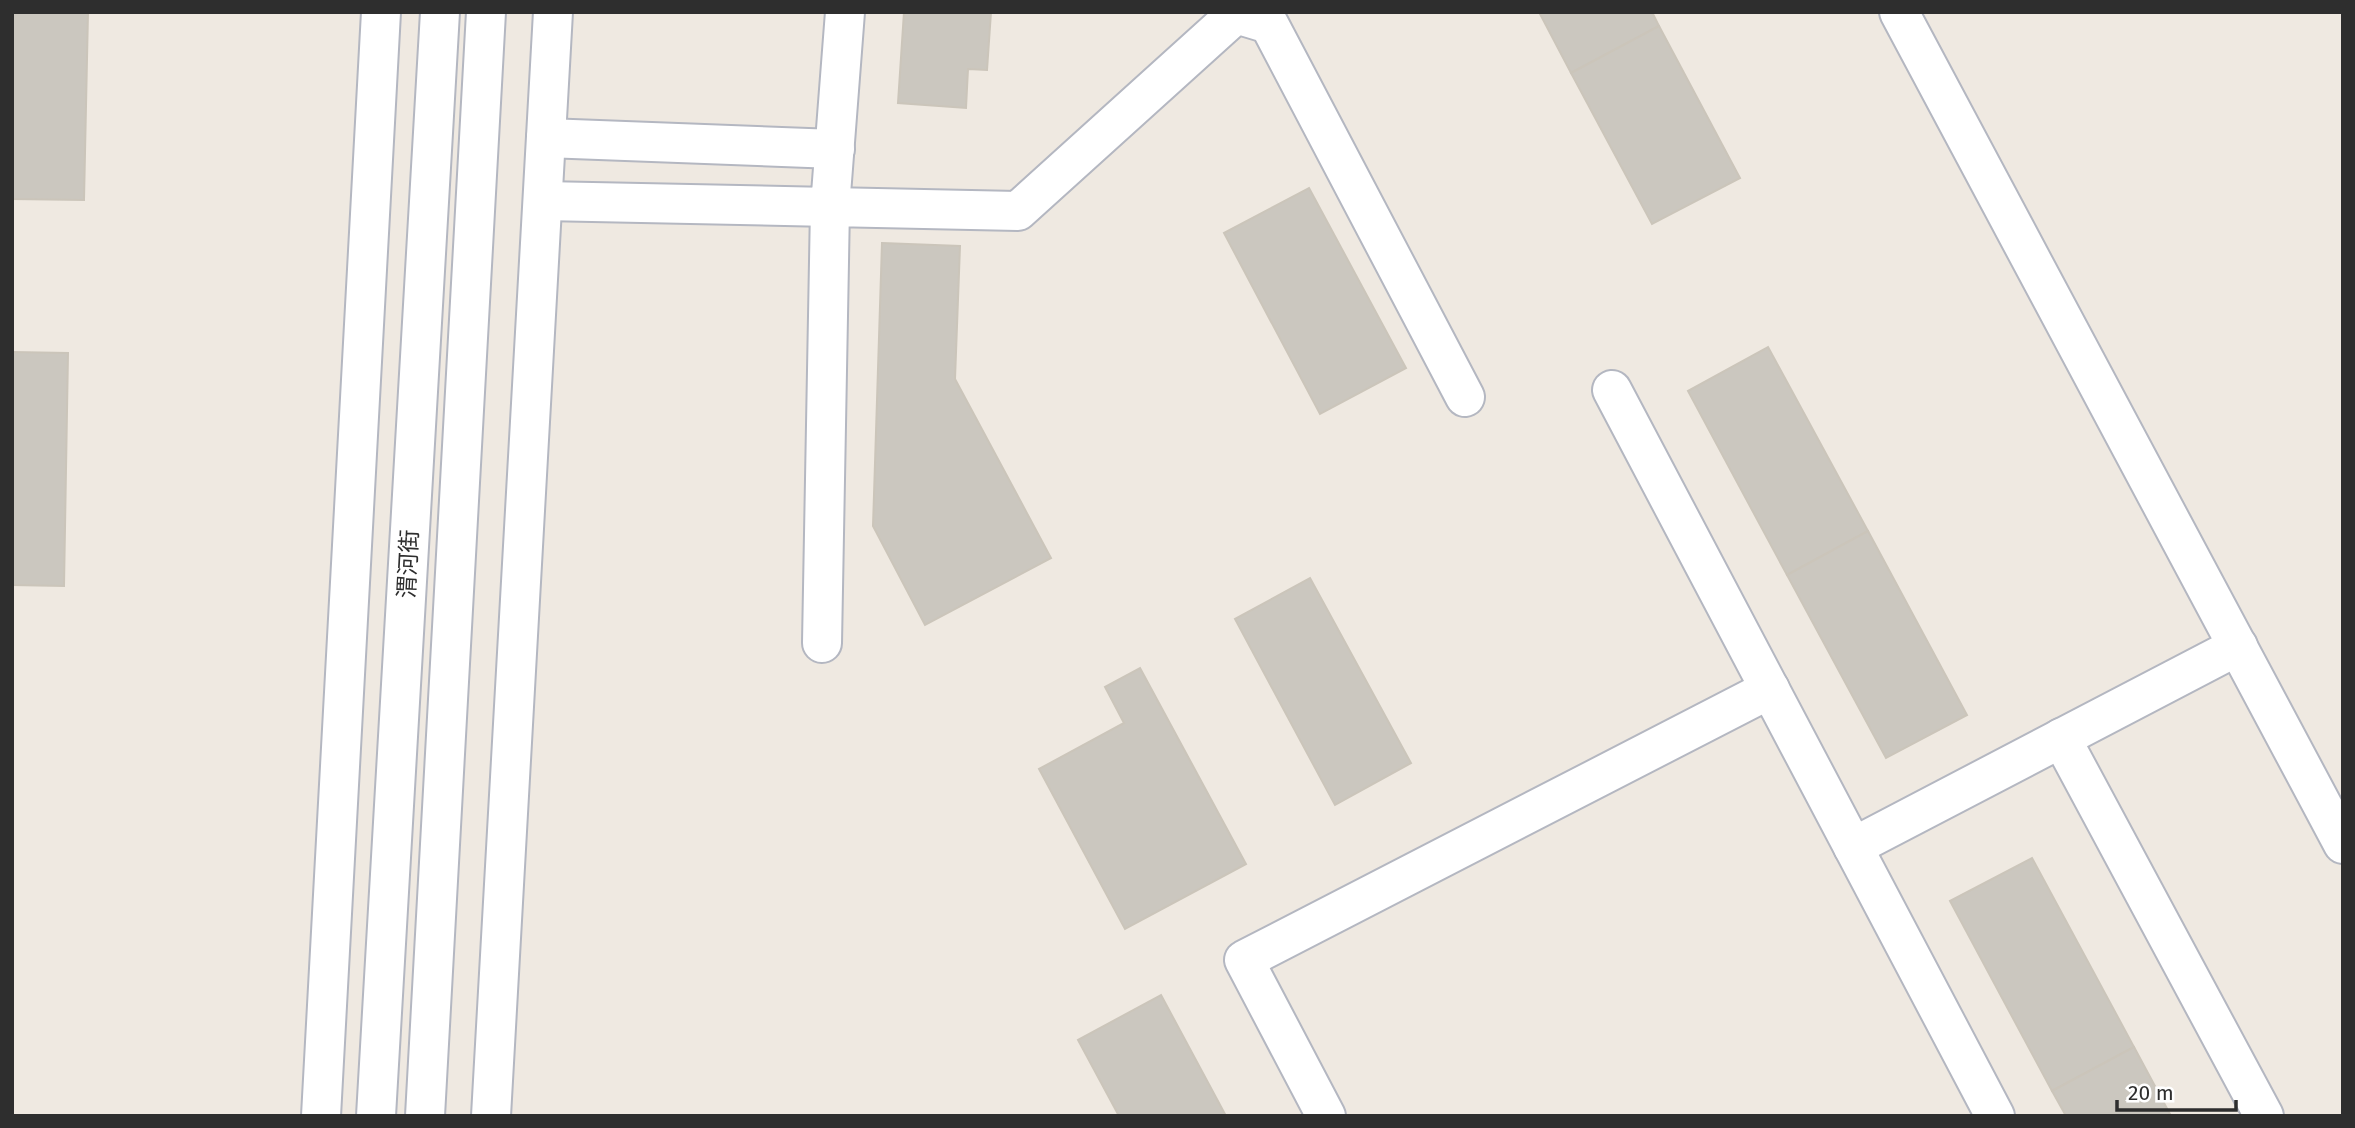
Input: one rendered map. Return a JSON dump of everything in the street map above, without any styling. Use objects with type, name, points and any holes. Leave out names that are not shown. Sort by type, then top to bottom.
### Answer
[{"type":"street","points":[[321,1116],[381,12]]},
{"type":"street","name":"渭河街","points":[[376,1116],[440,12]]},
{"type":"street","name":"渭河街","points":[[425,1116],[485,12]]},
{"type":"street","points":[[491,1116],[553,12]]},
{"type":"street","points":[[822,643],[831,207],[845,12]]},
{"type":"street","points":[[1899,12],[2343,844]]},
{"type":"street","points":[[543,201],[1018,211],[1236,14],[1269,24],[1465,397]]},
{"type":"street","points":[[546,138],[835,149]]},
{"type":"street","points":[[1612,390],[1995,1116]]},
{"type":"street","points":[[1853,847],[2238,646]]},
{"type":"street","points":[[1326,1116],[1244,960],[1770,689]]},
{"type":"street","points":[[2062,738],[2263,1116]]},
{"type":"building","points":[[12,12],[88,12],[84,200],[12,199]]},
{"type":"building","points":[[904,12],[991,12],[987,70],[968,69],[966,108],[898,103]]},
{"type":"building","points":[[1539,12],[1652,12],[1659,26],[1571,73]]},
{"type":"building","points":[[1659,26],[1740,178],[1652,224],[1571,73]]},
{"type":"building","points":[[1309,188],[1406,368],[1320,414],[1224,233]]},
{"type":"building","points":[[882,243],[960,246],[955,379],[1051,558],[925,625],[873,526]]},
{"type":"building","points":[[1768,347],[1868,531],[1787,575],[1688,391]]},
{"type":"building","points":[[12,352],[68,353],[64,586],[12,585]]},
{"type":"building","points":[[1868,531],[1967,715],[1886,758],[1787,575]]},
{"type":"building","points":[[1310,578],[1411,763],[1335,805],[1235,619]]},
{"type":"building","points":[[1140,668],[1246,864],[1125,929],[1039,769],[1124,723],[1105,687]]},
{"type":"building","points":[[2032,858],[2134,1047],[2052,1091],[1950,901]]},
{"type":"building","points":[[1161,995],[1226,1116],[1119,1116],[1078,1040]]},
{"type":"building","points":[[2134,1047],[2171,1116],[2066,1116],[2052,1091]]}]
